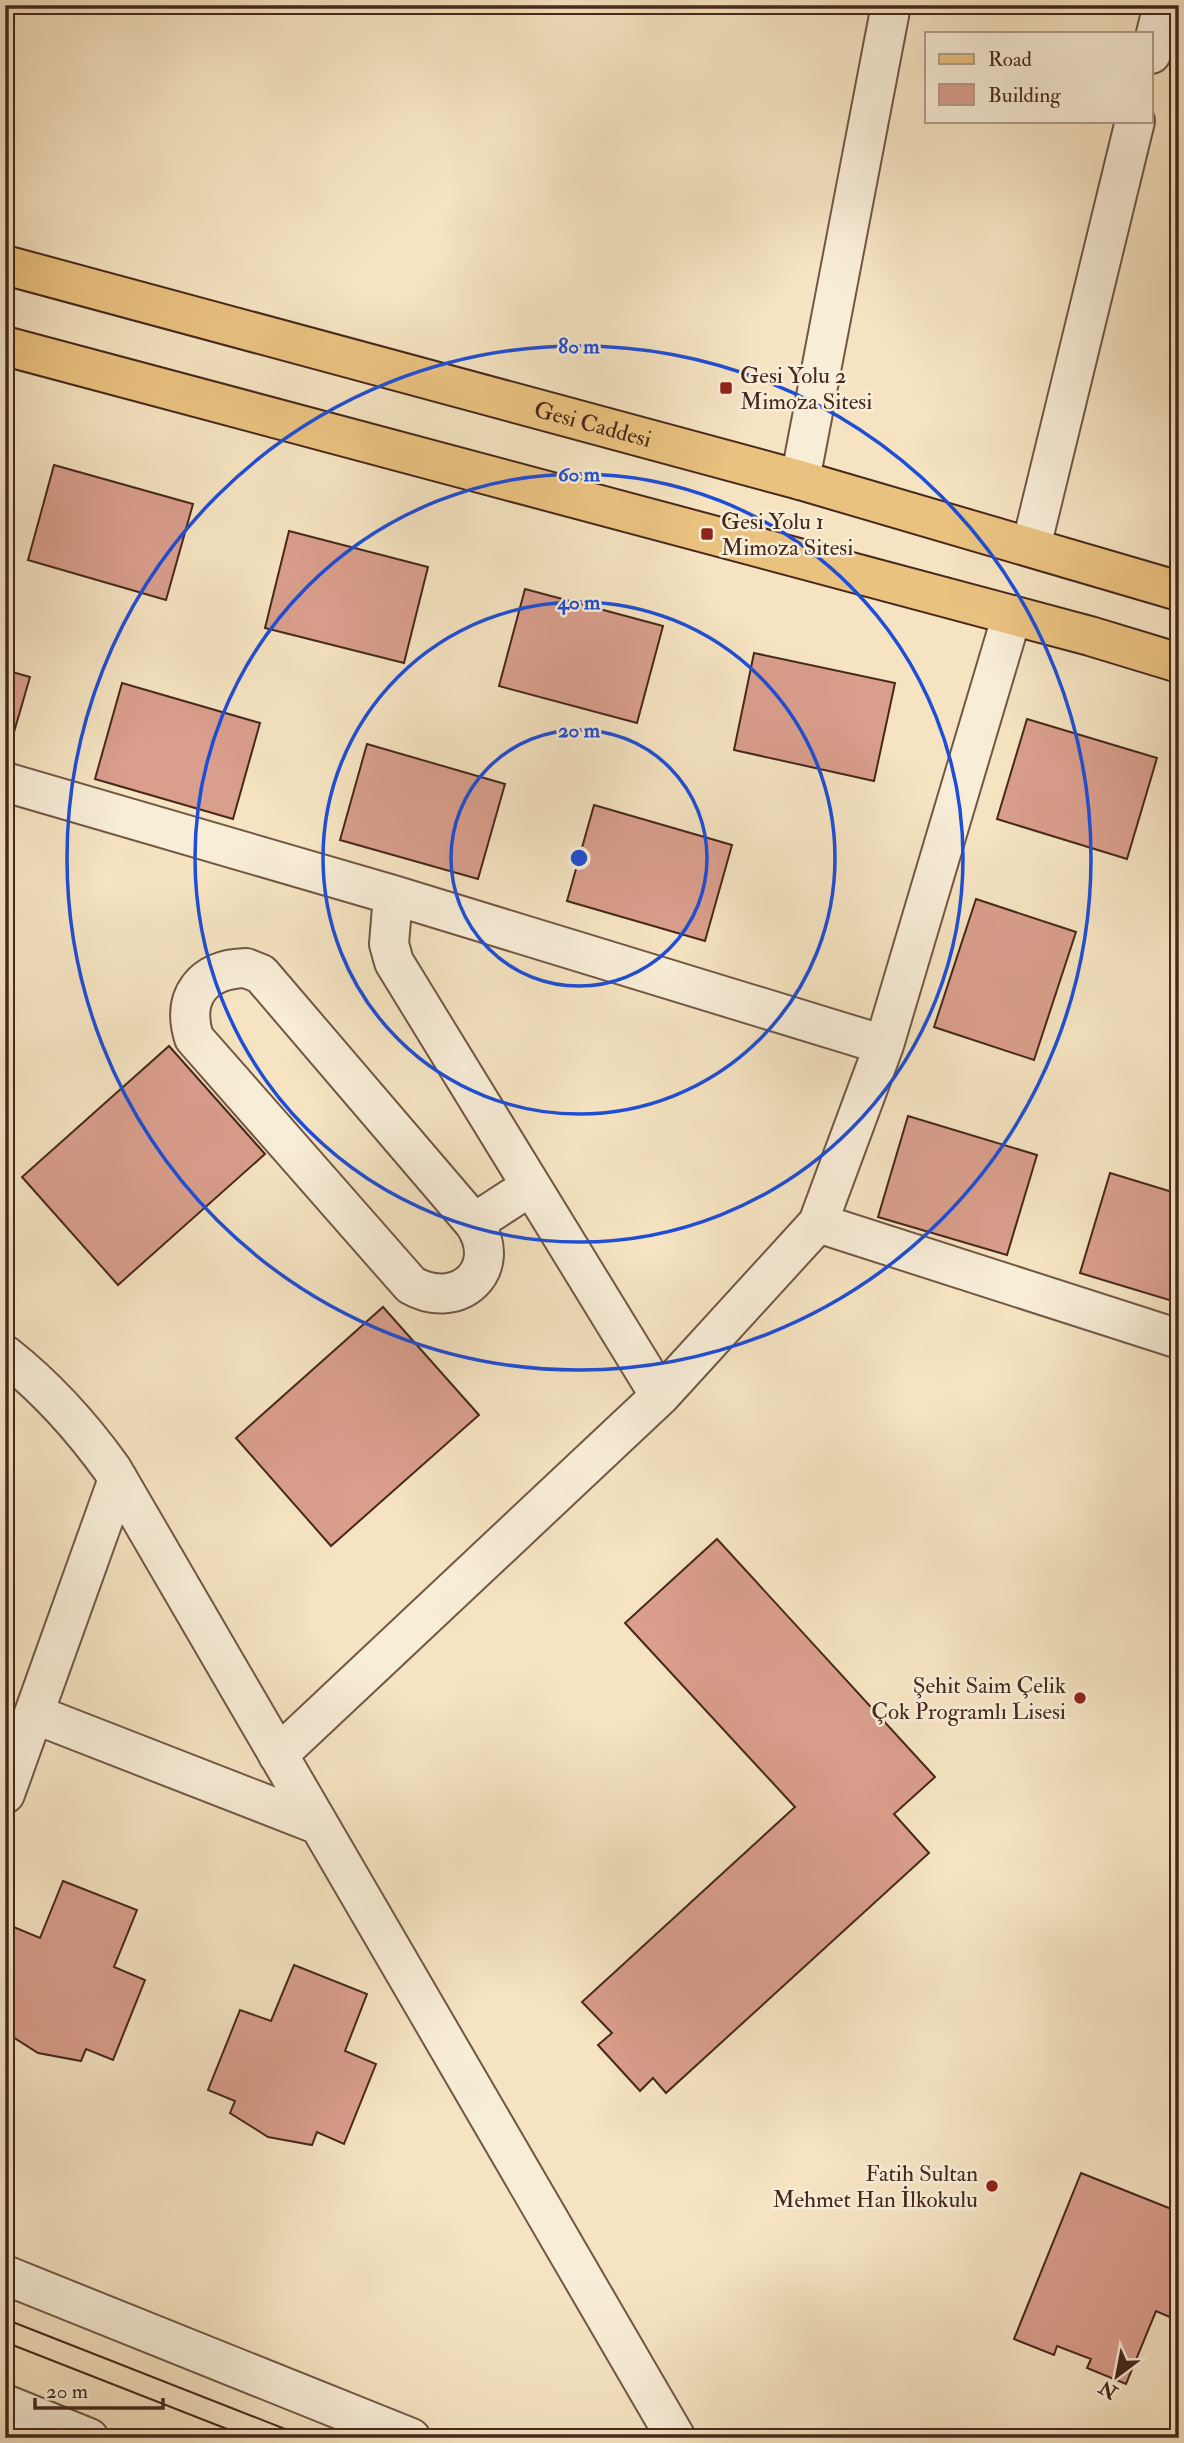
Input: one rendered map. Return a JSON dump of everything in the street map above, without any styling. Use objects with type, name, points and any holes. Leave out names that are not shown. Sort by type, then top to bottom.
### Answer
[{"type":"main road","name":"Gesi Caddesi","points":[[5,265],[800,480],[1179,591]]},
{"type":"main road","points":[[5,346],[1012,615],[1179,663]]},
{"type":"street","points":[[800,480],[891,5]]},
{"type":"street","points":[[1152,50],[1163,5]]},
{"type":"street","points":[[1031,547],[1135,122]]},
{"type":"street","points":[[278,1755],[660,1396],[818,1223],[884,1045],[1012,615]]},
{"type":"street","points":[[5,782],[393,895],[884,1045]]},
{"type":"street","points":[[393,895],[389,944],[394,962],[660,1396]]},
{"type":"street","points":[[246,968],[261,974],[474,1223],[481,1235],[484,1249],[477,1276],[468,1286],[455,1293],[439,1296],[425,1293],[411,1285],[194,1038],[190,1010],[193,997],[201,985],[214,974],[229,969],[246,968]]},
{"type":"street","points":[[474,1223],[531,1186]]},
{"type":"street","points":[[818,1223],[1179,1339]]},
{"type":"street","points":[[5,1355],[51,1395],[85,1432],[118,1479],[676,2438]]},
{"type":"street","points":[[5,1794],[118,1479]]},
{"type":"street","points":[[34,1714],[319,1825]]},
{"type":"street","points":[[5,2275],[411,2438]]},
{"type":"street","points":[[5,2404],[89,2438]]},
{"type":"building","points":[[54,465],[193,504],[166,600],[28,560]]},
{"type":"building","points":[[289,531],[428,567],[404,663],[265,628]]},
{"type":"building","points":[[525,589],[663,626],[637,723],[499,686]]},
{"type":"building","points":[[754,653],[895,683],[874,781],[734,750]]},
{"type":"building","points":[[5,670],[30,677],[5,763]]},
{"type":"building","points":[[122,683],[260,723],[233,819],[95,779]]},
{"type":"building","points":[[1027,719],[1157,758],[1127,859],[997,819]]},
{"type":"building","points":[[367,744],[505,784],[478,879],[340,840]]},
{"type":"building","points":[[594,805],[732,845],[705,941],[567,901]]},
{"type":"building","points":[[976,899],[1076,932],[1034,1060],[934,1027]]},
{"type":"building","points":[[169,1046],[265,1154],[118,1285],[22,1177]]},
{"type":"building","points":[[908,1116],[1037,1155],[1007,1255],[878,1217]]},
{"type":"building","points":[[1110,1173],[1179,1194],[1179,1303],[1080,1273]]},
{"type":"building","points":[[383,1307],[479,1415],[331,1546],[236,1438]]},
{"type":"building","points":[[717,1539],[935,1777],[894,1814],[929,1853],[666,2093],[653,2078],[640,2091],[598,2045],[612,2033],[582,2002],[795,1807],[625,1623]]},
{"type":"building","points":[[63,1881],[137,1910],[114,1967],[145,1980],[113,2060],[86,2049],[81,2061],[38,2053],[5,2032],[5,1935],[9,1925],[40,1938]]},
{"type":"building","points":[[294,1965],[367,1994],[345,2051],[376,2064],[344,2144],[317,2132],[312,2145],[268,2137],[230,2113],[235,2101],[208,2090],[240,2010],[271,2021]]},
{"type":"building","points":[[1081,2173],[1179,2212],[1179,2321],[1156,2311],[1126,2384],[1087,2368],[1091,2359],[1057,2346],[1054,2355],[1014,2339]]},
{"type":"tram line","points":[[5,2319],[308,2438]]},
{"type":"tram line","points":[[5,2342],[250,2438]]},
{"type":"place","name":"Gesi Yolu 2 Mimoza Sitesi","points":[[726,388]]},
{"type":"place","name":"Gesi Yolu 1 Mimoza Sitesi","points":[[707,534]]},
{"type":"place","name":"Şehit Saim Çelik Çok Programlı Lisesi","points":[[1080,1698]]},
{"type":"place","name":"Fatih Sultan Mehmet Han İlkokulu","points":[[992,2186]]}]
